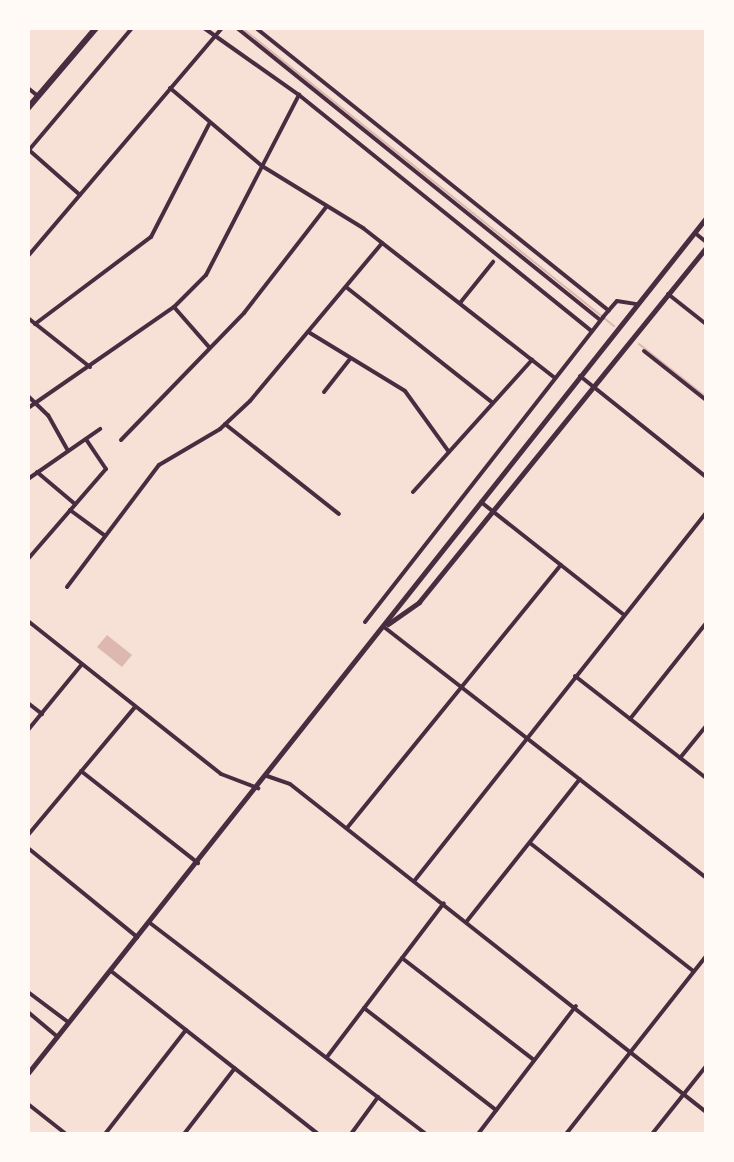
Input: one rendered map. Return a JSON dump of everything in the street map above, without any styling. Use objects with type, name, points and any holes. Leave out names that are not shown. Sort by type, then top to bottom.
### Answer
[{"type":"highway","points":[[28,108],[96,28]]},
{"type":"main road","points":[[28,1073],[258,788],[705,218]]},
{"type":"main road","points":[[384,627],[419,602],[705,248]]},
{"type":"street","points":[[80,195],[28,150],[132,28]]},
{"type":"street","points":[[204,28],[299,95],[592,331]]},
{"type":"street","points":[[28,256],[222,28]]},
{"type":"street","points":[[237,28],[600,320]]},
{"type":"street","points":[[256,28],[609,310]]},
{"type":"street","points":[[28,88],[38,96]]},
{"type":"street","points":[[170,88],[209,124],[262,166],[382,243],[554,377]]},
{"type":"street","points":[[28,408],[174,307],[210,268],[299,95]]},
{"type":"street","points":[[35,324],[151,237],[209,124]]},
{"type":"street","points":[[121,440],[244,313],[327,206]]},
{"type":"street","points":[[694,232],[705,242]]},
{"type":"street","points":[[67,587],[159,465],[225,424],[310,333],[382,243]]},
{"type":"street","points":[[460,303],[493,262]]},
{"type":"street","points":[[346,287],[493,403]]},
{"type":"street","points":[[668,293],[705,324]]},
{"type":"street","points":[[365,622],[554,377],[616,301],[637,304]]},
{"type":"street","points":[[174,307],[209,347]]},
{"type":"street","points":[[28,318],[90,367]]},
{"type":"street","points":[[310,333],[350,360],[405,391],[449,452]]},
{"type":"street","points":[[644,351],[705,400]]},
{"type":"street","points":[[324,392],[350,360]]},
{"type":"street","points":[[413,492],[532,360]]},
{"type":"street","points":[[580,376],[705,477]]},
{"type":"street","points":[[28,396],[36,402],[68,451]]},
{"type":"street","points":[[225,424],[339,514]]},
{"type":"street","points":[[28,479],[100,429]]},
{"type":"street","points":[[28,559],[106,469],[86,439]]},
{"type":"street","points":[[37,472],[75,504]]},
{"type":"street","points":[[480,502],[624,615]]},
{"type":"street","points":[[70,510],[104,535]]},
{"type":"street","points":[[415,880],[705,513]]},
{"type":"street","points":[[347,828],[561,565]]},
{"type":"street","points":[[28,621],[220,774],[258,788]]},
{"type":"street","points":[[630,719],[705,623]]},
{"type":"street","points":[[384,627],[705,878]]},
{"type":"street","points":[[28,730],[82,664]]},
{"type":"street","points":[[575,676],[705,777]]},
{"type":"street","points":[[28,703],[42,714]]},
{"type":"street","points":[[28,835],[135,707]]},
{"type":"street","points":[[680,758],[705,726]]},
{"type":"street","points":[[81,771],[198,863]]},
{"type":"street","points":[[267,776],[290,784],[632,1049],[705,1112]]},
{"type":"street","points":[[467,921],[580,779]]},
{"type":"street","points":[[530,843],[693,971]]},
{"type":"street","points":[[28,848],[138,937]]},
{"type":"street","points":[[327,1057],[444,903]]},
{"type":"street","points":[[150,922],[426,1134]]},
{"type":"street","points":[[566,1134],[705,956]]},
{"type":"street","points":[[402,958],[534,1060]]},
{"type":"street","points":[[111,971],[318,1134]]},
{"type":"street","points":[[28,992],[69,1022]]},
{"type":"street","points":[[478,1134],[576,1006]]},
{"type":"street","points":[[364,1008],[496,1110]]},
{"type":"street","points":[[28,1012],[57,1036]]},
{"type":"street","points":[[105,1134],[186,1030]]},
{"type":"street","points":[[652,1134],[705,1066]]},
{"type":"street","points":[[184,1134],[235,1068]]},
{"type":"street","points":[[351,1134],[378,1097]]},
{"type":"street","points":[[28,1104],[66,1134]]},
{"type":"shaded area","points":[[107,635],[132,655],[122,667],[97,647]]},
{"type":"waterway","points":[[242,28],[614,326]]},
{"type":"waterway","points":[[639,344],[706,397]]}]
